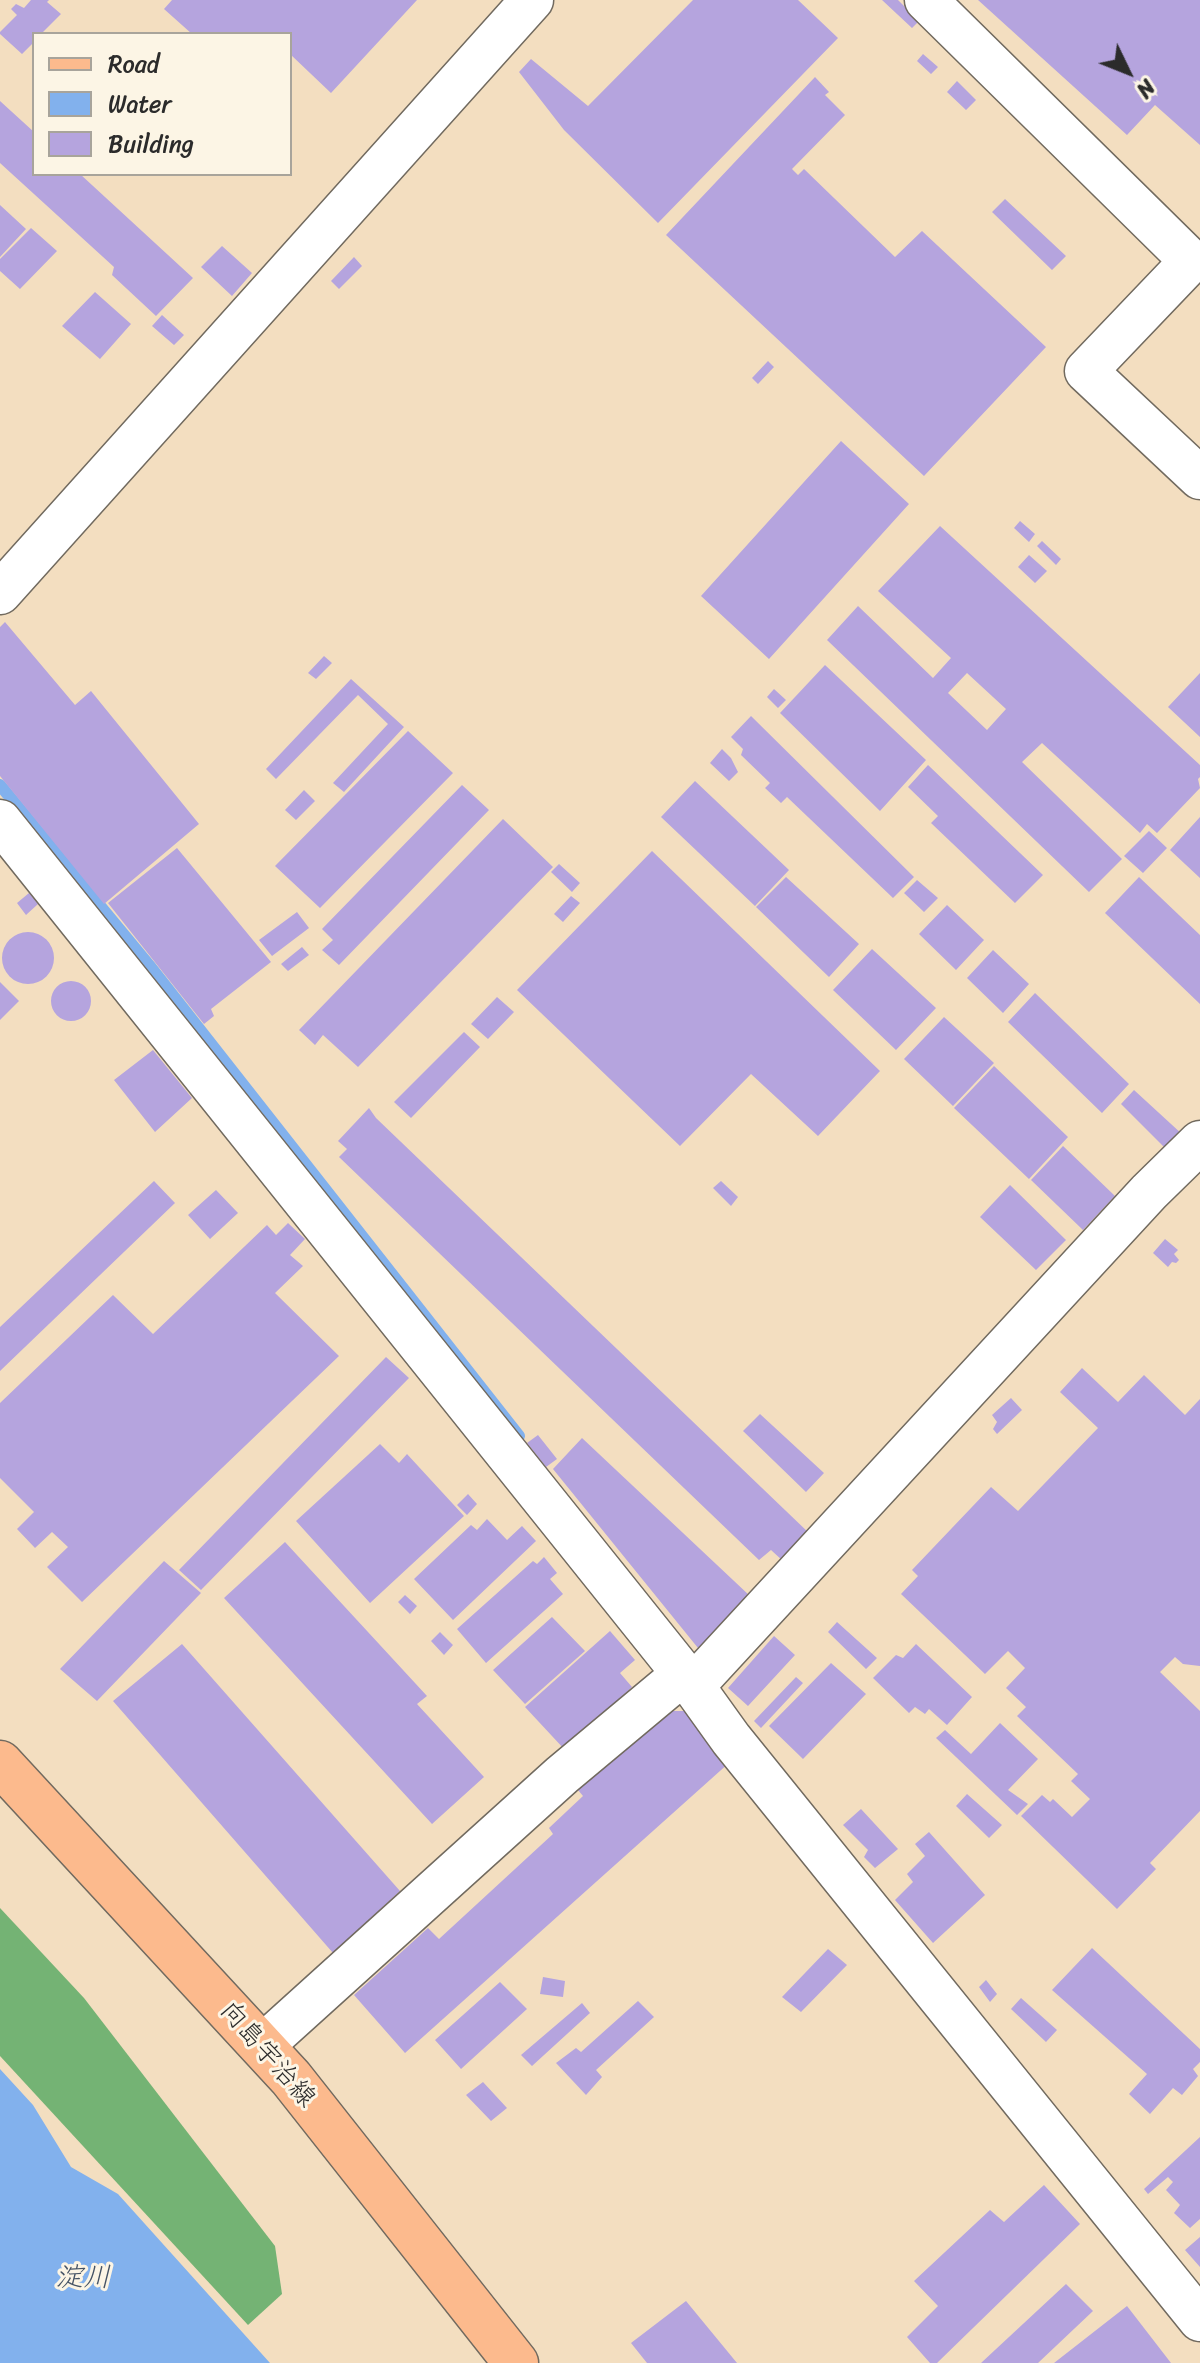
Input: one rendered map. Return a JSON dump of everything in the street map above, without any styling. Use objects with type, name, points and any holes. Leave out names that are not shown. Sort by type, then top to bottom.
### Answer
[{"type":"main road","name":"向島宇治線","points":[[0,1763],[291,2078],[516,2363]]},
{"type":"street","points":[[0,593],[532,0]]},
{"type":"street","points":[[926,0],[1191,261],[1086,371],[1200,478]]},
{"type":"street","points":[[0,821],[690,1681],[731,1739],[1200,2320]]},
{"type":"street","points":[[262,2046],[562,1775],[723,1653],[1149,1192],[1200,1142]]},
{"type":"green space","points":[[0,1908],[84,1998],[275,2246],[282,2294],[248,2325],[0,2056]]},
{"type":"water","name":"淀川","points":[[0,2069],[33,2105],[71,2167],[118,2194],[270,2363],[0,2363]]},
{"type":"building","points":[[31,0],[49,0],[47,2],[61,14],[43,32],[32,32],[32,44],[22,54],[0,32],[17,15],[11,9],[16,4],[24,8]]},
{"type":"building","points":[[172,0],[417,0],[331,93],[292,56],[292,32],[190,32],[164,9]]},
{"type":"building","points":[[693,0],[798,0],[838,38],[658,223],[564,130],[519,72],[531,59],[588,106]]},
{"type":"building","points":[[882,0],[898,0],[919,21],[912,28]]},
{"type":"building","points":[[978,0],[1200,0],[1200,145],[1155,105],[1127,135]]},
{"type":"building","points":[[923,54],[938,67],[931,74],[917,61]]},
{"type":"building","points":[[815,77],[829,92],[825,95],[845,115],[792,169],[798,175],[804,169],[895,257],[922,231],[1046,347],[924,476],[666,235]]},
{"type":"building","points":[[957,81],[976,100],[966,110],[947,92]]},
{"type":"building","points":[[0,101],[32,130],[32,176],[82,176],[193,278],[156,316],[112,275],[114,267],[0,163]]},
{"type":"building","points":[[1005,199],[1066,256],[1052,270],[992,212]]},
{"type":"building","points":[[0,205],[26,229],[0,257]]},
{"type":"building","points":[[31,228],[57,251],[20,289],[0,271],[0,259]]},
{"type":"building","points":[[222,246],[252,273],[232,296],[201,267]]},
{"type":"building","points":[[354,257],[362,266],[339,289],[331,281]]},
{"type":"building","points":[[95,292],[131,324],[100,359],[62,326]]},
{"type":"building","points":[[162,315],[184,335],[174,345],[152,326]]},
{"type":"building","points":[[768,361],[774,367],[758,384],[752,378]]},
{"type":"building","points":[[841,441],[909,504],[769,659],[701,596]]},
{"type":"building","points":[[1020,521],[1035,534],[1029,542],[1014,528]]},
{"type":"building","points":[[940,526],[1200,765],[1200,788],[1157,833],[1147,824],[1140,833],[1042,743],[1022,762],[1122,859],[1089,892],[827,640],[858,606],[933,678],[951,658],[878,591]],"holes":[[[967,673],[1006,709],[987,730],[948,693]]]},
{"type":"building","points":[[1042,541],[1061,559],[1056,565],[1037,546]]},
{"type":"building","points":[[1029,555],[1047,571],[1035,583],[1018,567]]},
{"type":"building","points":[[5,622],[75,705],[91,691],[199,824],[104,904],[0,776],[0,627]]},
{"type":"building","points":[[324,656],[332,663],[316,679],[308,673]]},
{"type":"building","points":[[825,665],[926,760],[880,811],[780,713]]},
{"type":"building","points":[[1200,673],[1200,737],[1168,707]]},
{"type":"building","points":[[351,679],[404,727],[344,792],[333,783],[388,724],[358,695],[276,779],[266,769]]},
{"type":"building","points":[[774,689],[786,700],[778,708],[767,697]]},
{"type":"building","points":[[751,716],[914,877],[893,898],[787,797],[781,803],[765,788],[770,783],[741,755],[743,749],[731,737]]},
{"type":"building","points":[[408,731],[453,773],[320,908],[275,866]]},
{"type":"building","points":[[722,749],[738,772],[729,781],[710,763]]},
{"type":"building","points":[[928,765],[1043,875],[1015,903],[931,823],[938,816],[908,787]]},
{"type":"building","points":[[695,781],[789,870],[755,906],[661,817]]},
{"type":"building","points":[[462,785],[489,810],[339,965],[322,950],[333,940],[322,929]]},
{"type":"building","points":[[304,790],[315,801],[296,820],[285,810]]},
{"type":"building","points":[[1200,817],[1200,878],[1170,850]]},
{"type":"building","points":[[503,819],[553,867],[358,1067],[323,1035],[315,1045],[299,1030]]},
{"type":"building","points":[[1149,831],[1167,848],[1143,873],[1124,856]]},
{"type":"building","points":[[177,848],[271,962],[211,1009],[214,1016],[204,1024],[108,903]]},
{"type":"building","points":[[652,851],[880,1071],[818,1136],[751,1074],[680,1146],[517,990]]},
{"type":"building","points":[[559,864],[580,883],[572,892],[551,872]]},
{"type":"building","points":[[786,877],[859,944],[829,977],[756,907]]},
{"type":"building","points":[[1139,877],[1200,935],[1200,1004],[1105,913]]},
{"type":"building","points":[[917,880],[938,898],[924,912],[904,893]]},
{"type":"building","points":[[29,893],[38,904],[26,915],[17,903]]},
{"type":"building","points":[[571,896],[580,903],[563,922],[554,914]]},
{"type":"building","points":[[947,905],[984,940],[956,970],[919,934]]},
{"type":"building","points":[[297,912],[309,928],[272,956],[259,940]]},
{"type":"building","points":[[28,932],[46,940],[54,958],[46,976],[28,984],[10,976],[2,958],[10,940]]},
{"type":"building","points":[[302,947],[309,955],[288,971],[281,964]]},
{"type":"building","points":[[872,949],[936,1008],[896,1050],[833,990]]},
{"type":"building","points":[[993,950],[1029,984],[1003,1013],[967,978]]},
{"type":"building","points":[[71,981],[85,987],[91,1001],[85,1015],[71,1021],[57,1015],[51,1001],[57,987]]},
{"type":"building","points":[[0,982],[19,1001],[0,1020]]},
{"type":"building","points":[[1035,993],[1129,1084],[1102,1113],[1008,1022]]},
{"type":"building","points":[[497,997],[514,1012],[488,1039],[471,1024]]},
{"type":"building","points":[[944,1017],[994,1063],[953,1106],[904,1059]]},
{"type":"building","points":[[464,1032],[480,1047],[411,1118],[394,1102]]},
{"type":"building","points":[[153,1050],[192,1098],[155,1132],[114,1080]]},
{"type":"building","points":[[994,1066],[1068,1137],[1029,1179],[954,1108]]},
{"type":"building","points":[[1134,1090],[1183,1135],[1168,1151],[1121,1104]]},
{"type":"building","points":[[369,1108],[810,1534],[783,1561],[771,1550],[759,1560],[339,1157],[347,1149],[338,1141]]},
{"type":"building","points":[[1063,1146],[1115,1196],[1083,1230],[1031,1180]]},
{"type":"building","points":[[154,1181],[175,1203],[0,1371],[0,1327]]},
{"type":"building","points":[[721,1181],[738,1197],[731,1206],[713,1188]]},
{"type":"building","points":[[1010,1185],[1066,1240],[1036,1270],[980,1217]]},
{"type":"building","points":[[216,1190],[238,1213],[210,1239],[188,1215]]},
{"type":"building","points":[[288,1223],[305,1239],[290,1255],[303,1266],[275,1293],[339,1356],[82,1602],[47,1567],[68,1547],[52,1532],[35,1548],[17,1529],[34,1512],[0,1478],[0,1403],[113,1295],[153,1334],[267,1225],[276,1235]]},
{"type":"building","points":[[1165,1239],[1178,1250],[1174,1254],[1179,1260],[1168,1267],[1153,1253]]},
{"type":"building","points":[[386,1357],[409,1378],[201,1590],[179,1570]]},
{"type":"building","points":[[1082,1368],[1118,1402],[1144,1375],[1185,1415],[1200,1399],[1200,1666],[1183,1664],[1175,1657],[1160,1672],[1200,1711],[1200,1811],[1150,1863],[1156,1869],[1117,1909],[1021,1816],[1042,1795],[1050,1802],[1053,1799],[1072,1817],[1090,1799],[1071,1781],[1078,1774],[1017,1716],[1026,1707],[1006,1688],[1025,1668],[1008,1651],[985,1674],[901,1594],[918,1576],[912,1570],[991,1487],[1018,1511],[1098,1428],[1060,1392]]},
{"type":"building","points":[[1011,1398],[1022,1410],[997,1434],[993,1429],[997,1422],[992,1415]]},
{"type":"building","points":[[760,1414],[824,1473],[806,1492],[743,1431]]},
{"type":"building","points":[[538,1435],[557,1459],[546,1467],[527,1443]]},
{"type":"building","points":[[582,1438],[750,1596],[698,1648],[553,1469]]},
{"type":"building","points":[[380,1444],[399,1463],[407,1454],[464,1516],[370,1603],[296,1521]]},
{"type":"building","points":[[468,1494],[477,1504],[467,1515],[457,1505]]},
{"type":"building","points":[[487,1519],[507,1540],[522,1526],[536,1541],[453,1620],[414,1579],[471,1525],[477,1530]]},
{"type":"building","points":[[285,1542],[427,1696],[417,1704],[484,1777],[432,1824],[224,1598]]},
{"type":"building","points":[[544,1557],[557,1573],[550,1579],[563,1594],[486,1663],[457,1629],[533,1561],[537,1564]]},
{"type":"building","points":[[164,1561],[201,1593],[97,1701],[60,1669]]},
{"type":"building","points":[[405,1595],[417,1606],[410,1614],[398,1602]]},
{"type":"building","points":[[552,1617],[585,1651],[525,1704],[493,1670]]},
{"type":"building","points":[[837,1622],[877,1658],[866,1669],[828,1632]]},
{"type":"building","points":[[610,1631],[635,1660],[620,1673],[632,1687],[565,1750],[525,1707]]},
{"type":"building","points":[[440,1632],[453,1645],[444,1655],[431,1641]]},
{"type":"building","points":[[774,1636],[795,1655],[748,1706],[728,1688]]},
{"type":"building","points":[[182,1644],[400,1891],[333,1953],[113,1701]]},
{"type":"building","points":[[916,1644],[972,1697],[947,1725],[929,1709],[925,1714],[915,1707],[909,1713],[873,1678],[896,1655],[903,1658]]},
{"type":"building","points":[[831,1663],[866,1694],[803,1759],[769,1726]]},
{"type":"building","points":[[796,1677],[803,1683],[761,1728],[754,1721]]},
{"type":"building","points":[[664,1711],[691,1711],[730,1762],[405,2053],[354,1995],[428,1928],[439,1939],[553,1834],[549,1828],[583,1796],[578,1790]]},
{"type":"building","points":[[1000,1723],[1038,1759],[1008,1790],[1028,1804],[1017,1815],[936,1738],[945,1730],[971,1754]]},
{"type":"building","points":[[967,1794],[1002,1825],[989,1838],[956,1806]]},
{"type":"building","points":[[861,1809],[898,1849],[875,1868],[864,1857],[868,1850],[843,1825]]},
{"type":"building","points":[[929,1832],[985,1895],[933,1943],[895,1900],[913,1882],[907,1874],[925,1856],[915,1844]]},
{"type":"building","points":[[1092,1948],[1200,2049],[1200,2062],[1193,2069],[1198,2076],[1182,2095],[1173,2088],[1150,2114],[1129,2094],[1147,2074],[1052,1990]]},
{"type":"building","points":[[828,1949],[847,1965],[801,2012],[782,1997]]},
{"type":"building","points":[[543,1977],[565,1981],[563,1997],[540,1994]]},
{"type":"building","points":[[986,1980],[997,1994],[990,2002],[979,1987]]},
{"type":"building","points":[[500,1982],[527,2009],[461,2069],[435,2040]]},
{"type":"building","points":[[1021,1998],[1057,2030],[1046,2042],[1011,2009]]},
{"type":"building","points":[[638,2001],[654,2017],[596,2070],[602,2077],[586,2095],[556,2063],[576,2048],[581,2052]]},
{"type":"building","points":[[582,2003],[590,2013],[532,2066],[521,2055]]},
{"type":"building","points":[[483,2082],[507,2108],[491,2121],[466,2095]]},
{"type":"building","points":[[1200,2137],[1200,2219],[1190,2228],[1174,2213],[1180,2205],[1166,2190],[1173,2182],[1168,2177],[1148,2194],[1144,2189]]},
{"type":"building","points":[[1044,2185],[1080,2224],[937,2363],[930,2363],[907,2337],[938,2306],[914,2281],[990,2210],[1004,2222]]},
{"type":"building","points":[[1200,2237],[1200,2267],[1185,2250]]},
{"type":"building","points":[[1066,2284],[1093,2311],[1038,2363],[981,2363]]},
{"type":"building","points":[[686,2301],[737,2363],[647,2363],[631,2343]]},
{"type":"building","points":[[1127,2306],[1171,2363],[1054,2363]]},
{"type":"waterway","points":[[0,785],[149,965],[519,1436]]}]
